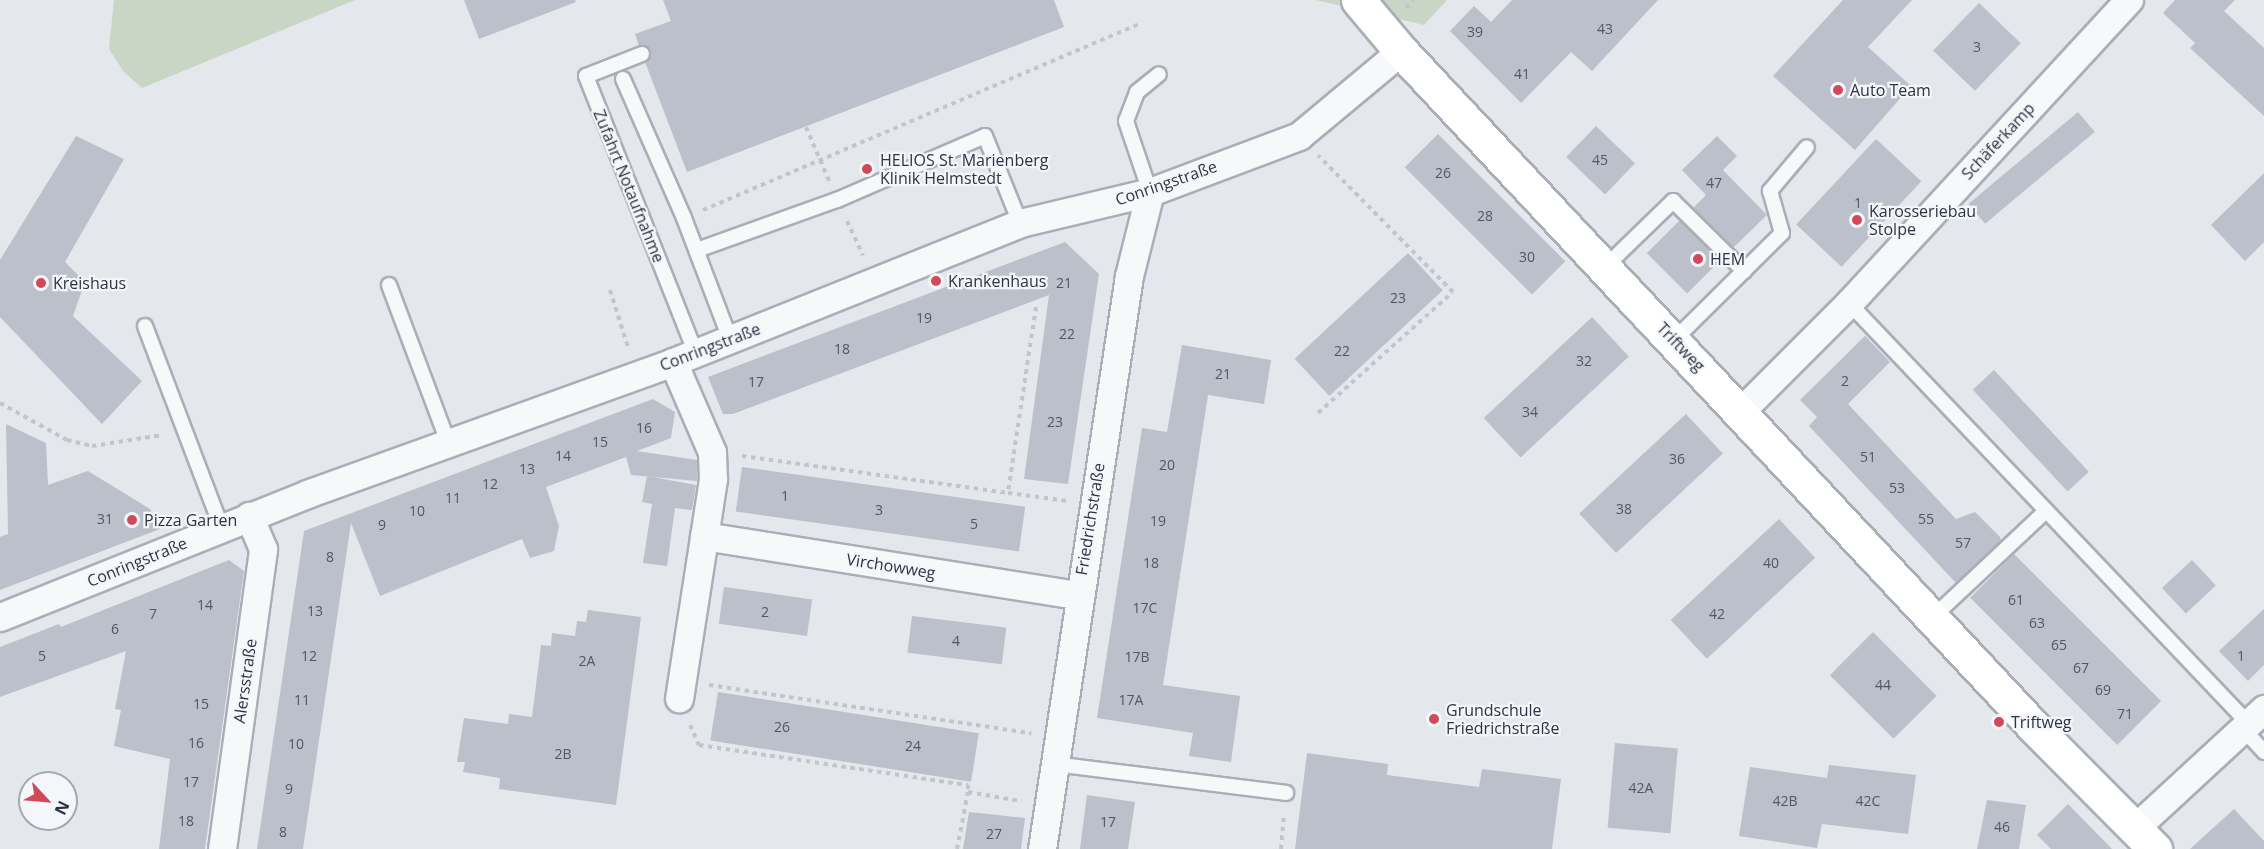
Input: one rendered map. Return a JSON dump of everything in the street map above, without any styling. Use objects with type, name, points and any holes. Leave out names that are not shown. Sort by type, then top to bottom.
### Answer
[{"type":"main road","name":"Triftweg","points":[[1358,0],[1401,51],[1741,411],[2034,727],[2145,839]]},
{"type":"street","name":"Schäferkamp","points":[[1741,411],[1849,303],[2129,0]]},
{"type":"street","name":"Conringstraße","points":[[0,617],[249,516],[684,357],[1020,223],[1150,192],[1299,136],[1401,51]]},
{"type":"street","name":"Friedrichstraße","points":[[1042,849],[1078,595],[1129,276],[1150,192]]},
{"type":"street","points":[[680,690],[713,479],[712,452],[684,357]]},
{"type":"street","name":"Alersstraße","points":[[222,849],[263,549],[249,516]]},
{"type":"street","name":"Virchowweg","points":[[704,536],[1078,595]]},
{"type":"street","points":[[2145,839],[2251,720]]},
{"type":"lane","name":"Zufahrt Notaufnahme","points":[[642,54],[585,76],[684,357]]},
{"type":"lane","points":[[1150,192],[1126,121],[1137,92],[1159,74]]},
{"type":"lane","points":[[623,79],[684,218],[730,339]]},
{"type":"lane","points":[[697,250],[837,200],[985,136],[1020,223]]},
{"type":"lane","points":[[1674,340],[1782,233],[1770,191],[1808,147]]},
{"type":"lane","points":[[1605,267],[1673,201],[1744,271]]},
{"type":"lane","points":[[388,285],[448,442]]},
{"type":"lane","points":[[1849,303],[2046,511],[2251,720],[2264,752]]},
{"type":"lane","points":[[145,326],[222,528]]},
{"type":"lane","points":[[1933,617],[2046,511]]},
{"type":"lane","points":[[1054,764],[1286,793]]},
{"type":"path","points":[[684,218],[1141,23]]},
{"type":"path","points":[[1299,136],[1453,292],[1318,413]]},
{"type":"path","points":[[610,290],[628,347]]},
{"type":"path","points":[[1008,493],[1036,307]]},
{"type":"path","points":[[0,403],[68,440],[92,446],[184,431]]},
{"type":"path","points":[[712,452],[1092,505]]},
{"type":"path","points":[[957,849],[968,785],[699,745],[680,690],[1058,737]]},
{"type":"path","points":[[968,792],[1048,806]]},
{"type":"path","points":[[1281,849],[1286,793]]},
{"type":"green space","points":[[114,0],[355,0],[142,88],[124,72],[109,49]]},
{"type":"green space","points":[[1316,0],[1447,0],[1424,25]]},
{"type":"building","points":[[464,0],[575,0],[576,2],[479,39]]},
{"type":"building","points":[[663,0],[1054,0],[1064,27],[687,172],[645,62],[651,51],[639,46],[635,34],[671,21]]},
{"type":"building","points":[[1512,0],[1658,0],[1592,71],[1571,52],[1521,103],[1450,31],[1474,6],[1491,22]]},
{"type":"building","points":[[1843,0],[1912,0],[1868,47],[1911,86],[1855,150],[1773,76]]},
{"type":"building","points":[[2175,0],[2235,0],[2224,11],[2264,48],[2264,116],[2190,48],[2195,43],[2163,13]]},
{"type":"building","points":[[1979,3],[2021,43],[1975,91],[1933,50]]},
{"type":"building","points":[[2078,112],[2095,132],[1985,224],[1968,204]]},
{"type":"building","points":[[1596,126],[1635,164],[1605,194],[1566,157]]},
{"type":"building","points":[[1438,134],[1565,261],[1532,295],[1405,167]]},
{"type":"building","name":"Kreishaus","points":[[76,136],[124,159],[65,262],[81,278],[83,287],[73,316],[142,381],[102,424],[0,317],[0,260]]},
{"type":"building","points":[[1717,136],[1737,156],[1723,170],[1767,215],[1733,248],[1693,208],[1706,195],[1682,170]]},
{"type":"building","points":[[1876,139],[1921,181],[1842,267],[1796,225]]},
{"type":"building","points":[[2264,173],[2264,242],[2245,261],[2211,225]]},
{"type":"building","points":[[1680,220],[1720,260],[1687,294],[1647,253]]},
{"type":"building","points":[[1065,242],[1099,274],[1068,484],[1024,479],[1049,295],[733,414],[723,414],[708,377]]},
{"type":"building","points":[[1408,253],[1443,290],[1329,396],[1295,359]]},
{"type":"building","points":[[1592,317],[1629,356],[1521,457],[1484,418]]},
{"type":"building","points":[[1865,336],[1890,362],[1848,404],[1956,519],[1975,512],[2000,537],[2001,541],[1956,583],[1809,426],[1817,417],[1800,400]]},
{"type":"building","points":[[1182,345],[1271,360],[1264,404],[1208,395],[1163,685],[1240,696],[1231,762],[1189,756],[1193,733],[1097,718],[1142,428],[1167,432]]},
{"type":"building","points":[[1994,370],[2089,472],[2068,491],[1973,390]]},
{"type":"building","points":[[653,399],[675,412],[671,438],[637,451],[697,460],[697,481],[631,475],[626,457],[546,487],[559,526],[554,551],[530,558],[522,539],[380,596],[351,523],[303,849],[257,849],[304,531]]},
{"type":"building","points":[[1686,414],[1723,453],[1616,553],[1579,514]]},
{"type":"building","points":[[6,424],[46,443],[48,485],[88,471],[150,509],[160,529],[0,590],[0,537],[8,534]]},
{"type":"building","points":[[742,467],[1025,507],[1019,551],[736,512]]},
{"type":"building","points":[[647,476],[696,485],[692,510],[675,508],[667,566],[643,563],[652,504],[642,502]]},
{"type":"building","points":[[1779,519],[1815,558],[1707,659],[1671,620]]},
{"type":"building","points":[[2014,554],[2161,701],[2117,745],[1970,598]]},
{"type":"building","points":[[229,560],[244,571],[205,849],[159,849],[170,759],[114,746],[121,710],[115,709],[126,651],[0,697],[0,647],[59,624],[61,627]]},
{"type":"building","points":[[2192,560],[2216,586],[2186,614],[2162,588]]},
{"type":"building","points":[[724,587],[812,599],[807,636],[719,624]]},
{"type":"building","points":[[2264,609],[2264,665],[2248,681],[2219,651]]},
{"type":"building","points":[[588,610],[641,617],[616,805],[499,789],[500,778],[463,772],[465,762],[457,762],[464,718],[508,724],[509,714],[532,717],[541,645],[551,646],[552,633],[575,636],[577,621],[586,622]]},
{"type":"building","points":[[912,616],[1006,628],[1002,664],[907,653]]},
{"type":"building","points":[[1873,632],[1937,696],[1894,739],[1830,675]]},
{"type":"building","points":[[718,692],[979,733],[971,782],[710,740]]},
{"type":"building","points":[[1615,743],[1678,748],[1670,833],[1608,828]]},
{"type":"building","points":[[1307,753],[1388,764],[1387,775],[1479,787],[1482,769],[1561,779],[1552,849],[1295,849]]},
{"type":"building","points":[[1829,765],[1916,775],[1908,834],[1822,824],[1817,848],[1739,836],[1750,767],[1827,778]]},
{"type":"building","points":[[1087,795],[1135,802],[1128,849],[1080,849]]},
{"type":"building","points":[[1987,800],[2026,805],[2019,849],[1977,849]]},
{"type":"building","points":[[2068,804],[2112,849],[2051,849],[2037,835]]},
{"type":"building","points":[[2234,809],[2264,841],[2264,849],[2190,849]]},
{"type":"building","points":[[969,812],[1025,818],[1021,849],[963,849]]},
{"type":"place","name":"Auto Team","points":[[1838,90]]},
{"type":"place","name":"HELIOS St. Marienberg Klinik Helmstedt","points":[[867,169]]},
{"type":"place","name":"Karosseriebau Stolpe","points":[[1857,220]]},
{"type":"place","name":"HEM","points":[[1698,259]]},
{"type":"place","name":"Krankenhaus","points":[[936,281]]},
{"type":"place","name":"Kreishaus","points":[[41,283]]},
{"type":"place","name":"Pizza Garten","points":[[132,520]]},
{"type":"place","name":"Grundschule Friedrichstraße","points":[[1434,719]]},
{"type":"place","name":"Triftweg","points":[[1999,722]]}]
